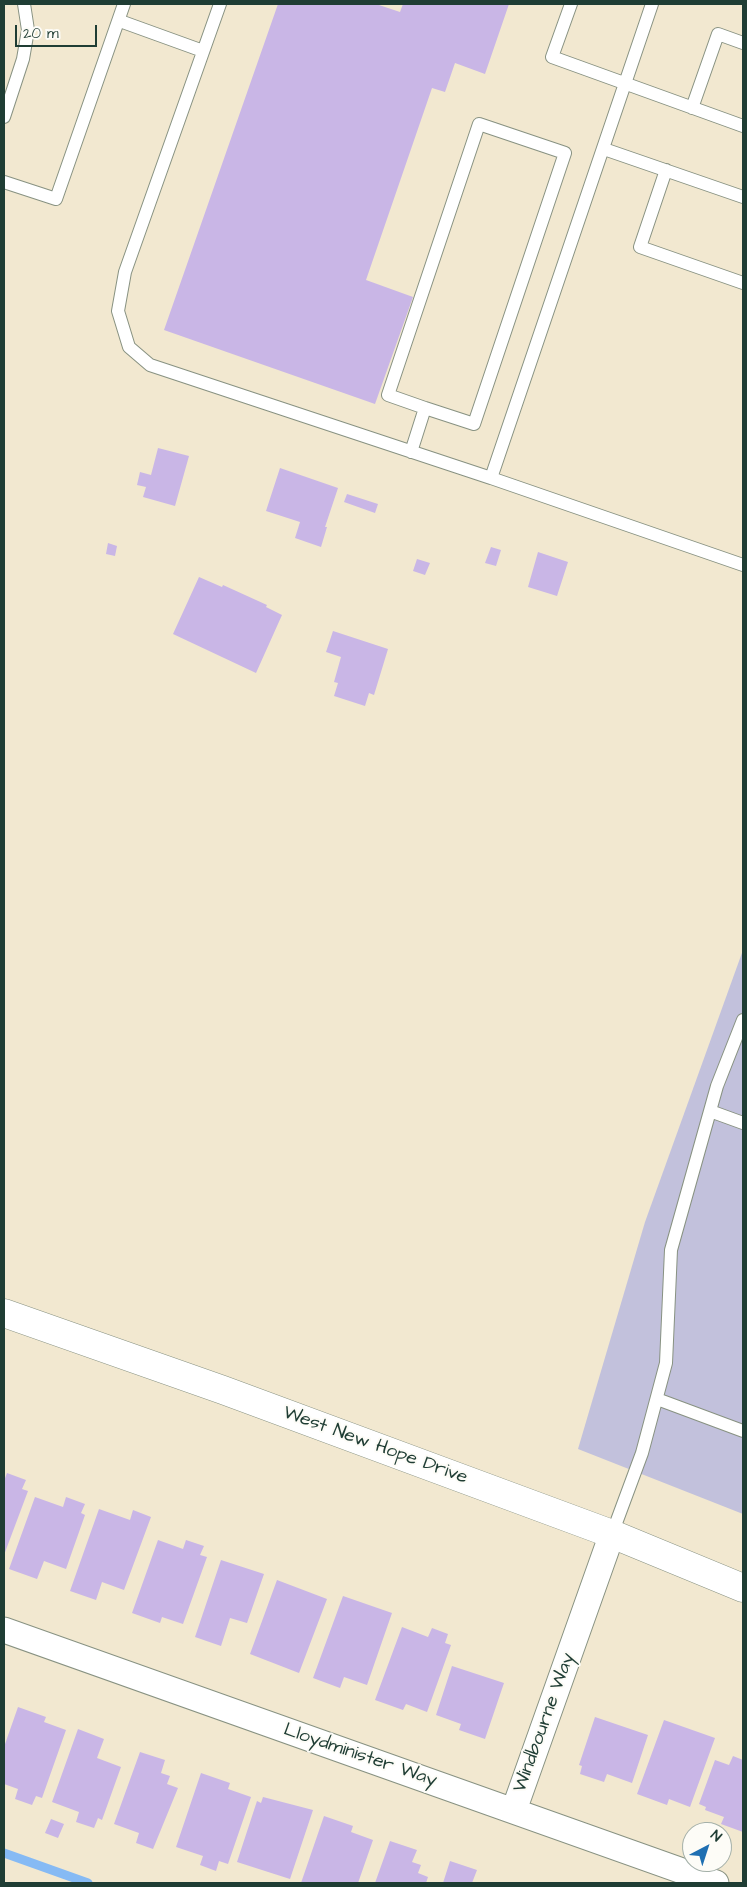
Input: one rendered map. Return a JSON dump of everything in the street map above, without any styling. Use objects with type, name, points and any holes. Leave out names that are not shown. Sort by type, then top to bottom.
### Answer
[{"type":"main road","name":"West New Hope Drive","points":[[4,1313],[224,1390],[612,1534],[743,1588]]},
{"type":"street","name":"Windbourne Way","points":[[514,1810],[612,1534]]},
{"type":"street","name":"Lloydminister Way","points":[[4,1630],[716,1883]]},
{"type":"lane","points":[[4,117],[23,60],[28,30],[24,4]]},
{"type":"lane","points":[[4,182],[56,199],[120,21],[124,4]]},
{"type":"lane","points":[[220,4],[125,272],[118,311],[129,347],[150,365],[491,478],[743,565]]},
{"type":"lane","points":[[570,4],[552,57],[743,126]]},
{"type":"lane","points":[[491,478],[652,4]]},
{"type":"lane","points":[[120,21],[203,51]]},
{"type":"lane","points":[[692,108],[718,34],[743,43]]},
{"type":"lane","points":[[479,124],[565,153],[474,424],[425,408],[388,395],[479,124]]},
{"type":"lane","points":[[604,149],[743,197]]},
{"type":"lane","points":[[666,170],[640,247],[743,283]]},
{"type":"lane","points":[[411,452],[425,408]]},
{"type":"lane","points":[[612,1534],[642,1452],[666,1363],[671,1250],[717,1086],[743,1020]]},
{"type":"lane","points":[[710,1111],[743,1123]]},
{"type":"lane","points":[[657,1399],[743,1431]]},
{"type":"shaded area","points":[[743,950],[743,1514],[578,1449],[645,1222]]},
{"type":"building","points":[[278,4],[376,4],[400,12],[403,4],[509,4],[485,74],[455,63],[445,92],[432,88],[366,280],[413,297],[375,404],[164,330]]},
{"type":"building","points":[[158,448],[189,456],[175,506],[143,497],[146,487],[137,485],[140,472],[151,475]]},
{"type":"building","points":[[280,468],[338,488],[325,527],[327,527],[321,547],[295,538],[300,522],[266,511]]},
{"type":"building","points":[[347,494],[378,504],[375,513],[344,502]]},
{"type":"building","points":[[108,543],[117,546],[115,556],[106,554]]},
{"type":"building","points":[[491,547],[501,550],[496,566],[485,563]]},
{"type":"building","points":[[538,552],[568,562],[557,596],[528,587]]},
{"type":"building","points":[[417,559],[430,563],[425,575],[413,571]]},
{"type":"building","points":[[199,577],[222,587],[223,585],[267,605],[266,607],[282,615],[256,673],[173,634]]},
{"type":"building","points":[[333,631],[388,649],[374,695],[369,693],[365,706],[334,696],[338,683],[334,682],[341,657],[326,652]]},
{"type":"building","points":[[7,1473],[26,1480],[22,1489],[28,1491],[4,1555],[4,1481]]},
{"type":"building","points":[[35,1497],[63,1507],[66,1497],[85,1504],[81,1513],[85,1515],[66,1569],[44,1561],[37,1579],[9,1569]]},
{"type":"building","points":[[99,1509],[130,1520],[133,1510],[151,1517],[124,1590],[102,1582],[96,1600],[70,1591]]},
{"type":"building","points":[[158,1540],[183,1549],[186,1540],[204,1546],[200,1555],[207,1557],[183,1624],[162,1617],[160,1623],[132,1613]]},
{"type":"building","points":[[221,1560],[264,1574],[247,1623],[230,1618],[221,1646],[195,1637]]},
{"type":"building","points":[[277,1580],[327,1599],[299,1673],[250,1654]]},
{"type":"building","points":[[343,1596],[392,1613],[367,1685],[344,1677],[340,1688],[313,1678]]},
{"type":"building","points":[[402,1627],[428,1637],[432,1628],[448,1634],[445,1643],[451,1645],[427,1712],[406,1704],[403,1710],[375,1700]]},
{"type":"building","points":[[452,1666],[504,1683],[485,1739],[459,1730],[461,1724],[436,1715]]},
{"type":"building","points":[[18,1707],[46,1717],[44,1722],[66,1730],[42,1798],[36,1796],[32,1805],[15,1799],[18,1789],[4,1784],[4,1747]]},
{"type":"building","points":[[595,1717],[648,1735],[632,1783],[607,1774],[604,1782],[580,1774],[582,1766],[579,1765]]},
{"type":"building","points":[[664,1720],[715,1738],[690,1807],[669,1799],[667,1805],[637,1794]]},
{"type":"building","points":[[78,1729],[104,1739],[97,1758],[121,1767],[102,1820],[98,1818],[94,1828],[76,1822],[79,1812],[52,1802]]},
{"type":"building","points":[[140,1752],[165,1760],[161,1773],[170,1776],[167,1784],[178,1788],[153,1849],[136,1843],[139,1833],[114,1824]]},
{"type":"building","points":[[733,1756],[743,1760],[743,1832],[732,1828],[732,1822],[722,1822],[724,1817],[705,1810],[706,1807],[699,1804],[715,1760],[729,1765]]},
{"type":"building","points":[[201,1773],[230,1783],[228,1789],[251,1797],[228,1864],[219,1861],[216,1871],[200,1865],[203,1856],[176,1847]]},
{"type":"building","points":[[263,1797],[313,1810],[290,1879],[237,1862],[257,1801],[261,1803]]},
{"type":"building","points":[[324,1816],[353,1826],[351,1832],[373,1840],[358,1883],[301,1883]]},
{"type":"building","points":[[51,1819],[64,1824],[58,1838],[45,1833]]},
{"type":"building","points":[[390,1841],[417,1850],[412,1862],[421,1865],[418,1873],[428,1877],[426,1883],[375,1883]]},
{"type":"building","points":[[450,1861],[477,1870],[472,1883],[443,1883]]},
{"type":"waterway","points":[[4,1853],[88,1883]]}]
